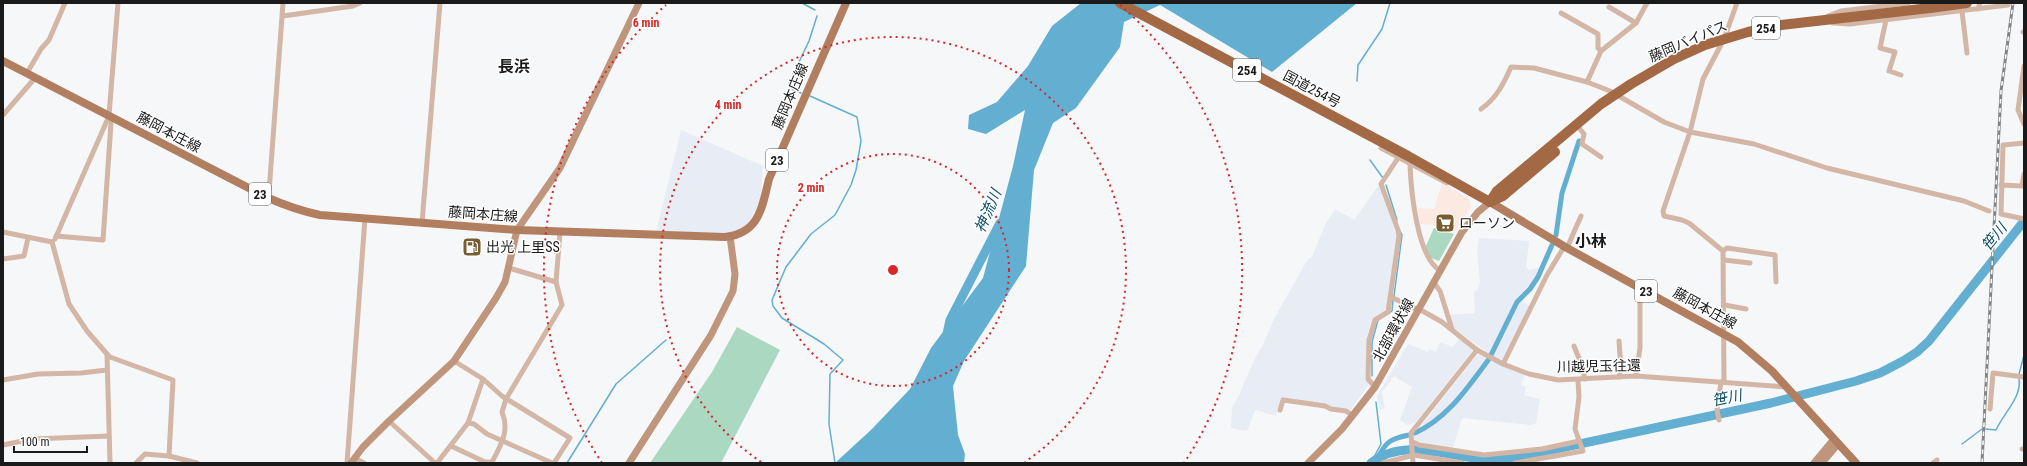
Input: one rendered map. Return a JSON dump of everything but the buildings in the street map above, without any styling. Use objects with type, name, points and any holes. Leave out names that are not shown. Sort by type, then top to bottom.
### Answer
[{"type":"highway","name":"国道254号","points":[[1120,3],[1456,182],[1490,202]]},
{"type":"highway","name":"藤岡バイパス","points":[[1490,202],[1497,191],[1518,172],[1616,94],[1646,74],[1674,59],[1724,39],[1748,32],[1815,21],[1930,8],[1962,8]]},
{"type":"highway","name":"藤岡バイパス","points":[[1490,202],[1503,196],[1580,129],[1616,94]]},
{"type":"main road","name":"藤岡本庄線","points":[[3,61],[266,197],[306,212],[517,230],[730,236],[745,231],[754,222],[763,208],[769,179],[846,3]]},
{"type":"main road","name":"藤岡本庄線","points":[[1490,202],[1565,247],[1725,334],[1756,356],[1856,463]]},
{"type":"street","points":[[27,73],[41,49],[49,40],[65,3]]},
{"type":"street","points":[[56,236],[103,240],[109,168],[111,123],[109,115],[118,3]]},
{"type":"street","points":[[266,197],[269,192],[284,3]]},
{"type":"street","points":[[283,16],[353,6],[360,3]]},
{"type":"street","points":[[422,223],[440,3]]},
{"type":"street","points":[[364,463],[353,461],[363,447],[389,421],[454,361],[504,285],[517,230],[560,168],[639,3]]},
{"type":"street","points":[[1587,82],[1601,51],[1636,23],[1647,3]]},
{"type":"street","points":[[1719,420],[1717,410],[1723,382],[1725,334],[1723,250],[1689,223],[1664,216],[1663,211],[1690,132],[1703,80],[1724,39],[1737,3]]},
{"type":"street","points":[[1815,21],[1841,11],[1908,3]]},
{"type":"street","points":[[1956,3],[1962,8],[1967,53]]},
{"type":"street","points":[[1978,9],[1980,3]]},
{"type":"street","points":[[1815,21],[1850,24],[1962,8],[1978,9],[2008,6],[2008,3]]},
{"type":"street","points":[[1609,7],[1636,23]]},
{"type":"street","points":[[1561,13],[1598,34],[1598,48],[1601,51]]},
{"type":"street","points":[[1886,20],[1880,48],[1895,52],[1889,71],[1901,75]]},
{"type":"street","points":[[2024,66],[2018,110],[2024,124]]},
{"type":"street","points":[[1481,109],[1493,99],[1505,82],[1511,67],[1534,68],[1587,82],[1616,94],[1664,122],[1690,132],[1754,144],[1826,168],[1964,201],[1990,210]]},
{"type":"street","points":[[3,115],[35,78]]},
{"type":"street","points":[[109,115],[52,242],[69,304],[87,331],[107,354],[110,357],[173,380],[169,456]]},
{"type":"street","points":[[1580,129],[1584,134],[1582,144],[1601,158]]},
{"type":"street","points":[[2024,143],[2003,145],[2001,214],[2024,219]]},
{"type":"street","points":[[1381,148],[1410,165],[1448,184],[1456,182]]},
{"type":"street","points":[[1375,387],[1368,379],[1369,340],[1375,320],[1388,312],[1399,236],[1381,184],[1398,158]]},
{"type":"street","points":[[1410,165],[1420,237],[1430,261],[1434,267],[1441,271]]},
{"type":"street","points":[[2002,185],[2022,186],[2024,174]]},
{"type":"street","name":"北部環状線","points":[[1308,463],[1322,451],[1353,416],[1375,387],[1466,226],[1480,209],[1490,202]]},
{"type":"street","points":[[1503,364],[1547,274],[1565,247],[1581,216]]},
{"type":"street","points":[[347,463],[365,218]]},
{"type":"street","points":[[3,232],[52,242]]},
{"type":"street","points":[[451,446],[485,462],[492,462],[503,441],[506,422],[502,412],[506,399],[562,305],[556,282],[560,232]]},
{"type":"street","points":[[629,463],[711,335],[733,291],[735,274],[730,236]]},
{"type":"street","points":[[3,259],[24,256],[28,238]]},
{"type":"street","points":[[1723,250],[1727,248],[1775,255],[1776,282]]},
{"type":"street","points":[[1724,260],[1750,263]]},
{"type":"street","points":[[509,268],[556,282]]},
{"type":"street","points":[[1434,283],[1440,291],[1452,330]]},
{"type":"street","points":[[1636,376],[1640,348],[1640,288]]},
{"type":"street","name":"川越児玉往還","points":[[1391,297],[1419,309],[1452,330],[1477,350],[1503,364],[1529,374],[1545,378],[1578,380],[1636,376],[1723,382],[1789,390]]},
{"type":"street","points":[[1725,305],[1746,309]]},
{"type":"street","points":[[1618,377],[1621,369],[1619,340]]},
{"type":"street","points":[[1574,346],[1582,366],[1585,379]]},
{"type":"street","points":[[1413,463],[1414,455],[1411,433],[1477,350]]},
{"type":"street","points":[[107,354],[108,436],[110,463]]},
{"type":"street","points":[[454,361],[483,379],[506,399],[570,438],[553,463],[487,434],[474,424],[468,423]]},
{"type":"street","points":[[3,380],[38,374],[81,373],[107,370]]},
{"type":"street","points":[[1990,409],[1993,373],[2024,377]]},
{"type":"street","points":[[389,421],[436,463],[468,423],[483,379]]},
{"type":"street","points":[[1514,463],[1583,451],[1576,429],[1579,397],[1578,380]]},
{"type":"street","points":[[1280,410],[1283,400],[1325,406],[1331,409],[1346,411],[1353,416]]},
{"type":"street","points":[[3,446],[32,439],[108,436]]},
{"type":"street","points":[[1413,444],[1484,455],[1542,449],[1579,440]]},
{"type":"street","points":[[1814,463],[1836,442]]},
{"type":"street","points":[[1822,463],[1836,442]]},
{"type":"street","points":[[136,463],[145,454],[169,456],[197,463]]},
{"type":"street","points":[[1383,463],[1414,455],[1462,463]]},
{"type":"shaded area","points":[[681,130],[763,166],[761,200],[750,221],[740,229],[728,233],[656,232]]},
{"type":"shaded area","points":[[1442,183],[1469,199],[1471,208],[1454,232],[1433,225],[1420,224],[1418,208],[1434,209]]},
{"type":"shaded area","points":[[1378,186],[1381,188],[1397,236],[1386,311],[1372,320],[1368,332],[1366,375],[1369,384],[1350,411],[1331,408],[1323,404],[1280,399],[1276,416],[1255,410],[1247,431],[1231,428],[1232,408],[1256,356],[1262,347],[1275,317],[1308,259],[1312,257],[1325,225],[1335,209],[1354,220]]},
{"type":"shaded area","points":[[1479,238],[1529,241],[1526,267],[1529,270],[1541,268],[1529,288],[1516,302],[1490,354],[1452,327],[1450,315],[1475,313],[1474,291],[1477,290],[1480,283],[1477,251]]},
{"type":"shaded area","points":[[1521,300],[1530,307],[1503,359],[1499,360],[1492,356],[1518,302]]},
{"type":"shaded area","points":[[1460,338],[1472,351],[1416,422],[1407,425],[1400,420],[1412,387],[1394,376],[1382,392],[1385,409],[1380,409],[1377,396],[1408,344],[1428,352],[1429,349],[1436,352],[1440,342],[1453,347]]},
{"type":"shaded area","points":[[1480,354],[1488,359],[1453,405],[1423,428],[1418,430],[1477,355]]},
{"type":"shaded area","points":[[1490,359],[1525,374],[1521,385],[1526,387],[1524,395],[1540,399],[1536,423],[1531,425],[1462,418],[1453,448],[1424,444],[1415,440],[1413,434],[1435,422],[1454,406]]},
{"type":"green space","points":[[1434,228],[1454,234],[1439,261],[1431,258],[1425,248]]},
{"type":"green space","points":[[737,327],[780,350],[721,463],[650,463],[712,372]]},
{"type":"water","points":[[1081,3],[1357,3],[1272,72],[1160,5],[1124,22],[1120,47],[1076,108],[1053,123],[1034,170],[1026,266],[964,361],[953,386],[958,435],[965,454],[964,463],[835,463],[872,429],[910,389],[931,348],[983,278],[1013,166],[1025,110],[986,134],[968,129],[969,115],[997,102],[1028,66],[1052,26]]},
{"type":"waterway","points":[[802,3],[815,10]]},
{"type":"waterway","points":[[1357,81],[1358,65],[1382,29],[1390,3]]},
{"type":"waterway","points":[[801,93],[793,90],[789,83],[809,41],[817,16]]},
{"type":"waterway","points":[[810,96],[857,117],[861,141],[856,170],[851,185],[835,215],[811,234],[786,267],[772,300],[773,306],[782,318],[824,344],[843,360],[830,374],[829,424],[835,463]]},
{"type":"waterway","points":[[1556,235],[1562,193],[1579,141]]},
{"type":"waterway","points":[[1370,160],[1383,178]]},
{"type":"waterway","points":[[1386,185],[1397,220]]},
{"type":"waterway","name":"笹川","points":[[1371,463],[1382,456],[1405,450],[1430,451],[1473,458],[1519,457],[1771,403],[1856,381],[1880,373],[1917,352],[1929,341],[2024,221]]},
{"type":"waterway","name":"神流川","points":[[947,334],[950,320],[1000,223]]},
{"type":"waterway","points":[[1394,296],[1402,235],[1400,231]]},
{"type":"waterway","points":[[1491,355],[1517,302],[1530,289],[1538,277],[1552,245]]},
{"type":"waterway","points":[[1389,313],[1392,311],[1393,300]]},
{"type":"waterway","points":[[1372,376],[1372,342],[1378,320]]},
{"type":"waterway","points":[[567,463],[616,384],[666,340]]},
{"type":"waterway","points":[[2019,374],[2024,355]]},
{"type":"waterway","points":[[1415,433],[1438,419],[1465,391],[1489,359]]},
{"type":"waterway","points":[[1986,429],[1996,430],[1999,423],[2012,405],[2018,392],[2019,378]]},
{"type":"waterway","points":[[1374,460],[1374,457],[1381,444],[1376,402]]},
{"type":"waterway","points":[[1962,444],[1982,429]]},
{"type":"waterway","points":[[1377,459],[1389,442],[1409,435]]},
{"type":"railway","points":[[1982,463],[2001,91],[2013,3]]},
{"type":"place","name":"ローソン","points":[[1445,223]]},
{"type":"place","name":"出光 上里SS","points":[[472,247]]},
{"type":"district","name":"長浜","points":[[514,66]]},
{"type":"district","name":"小林","points":[[1591,241]]}]
